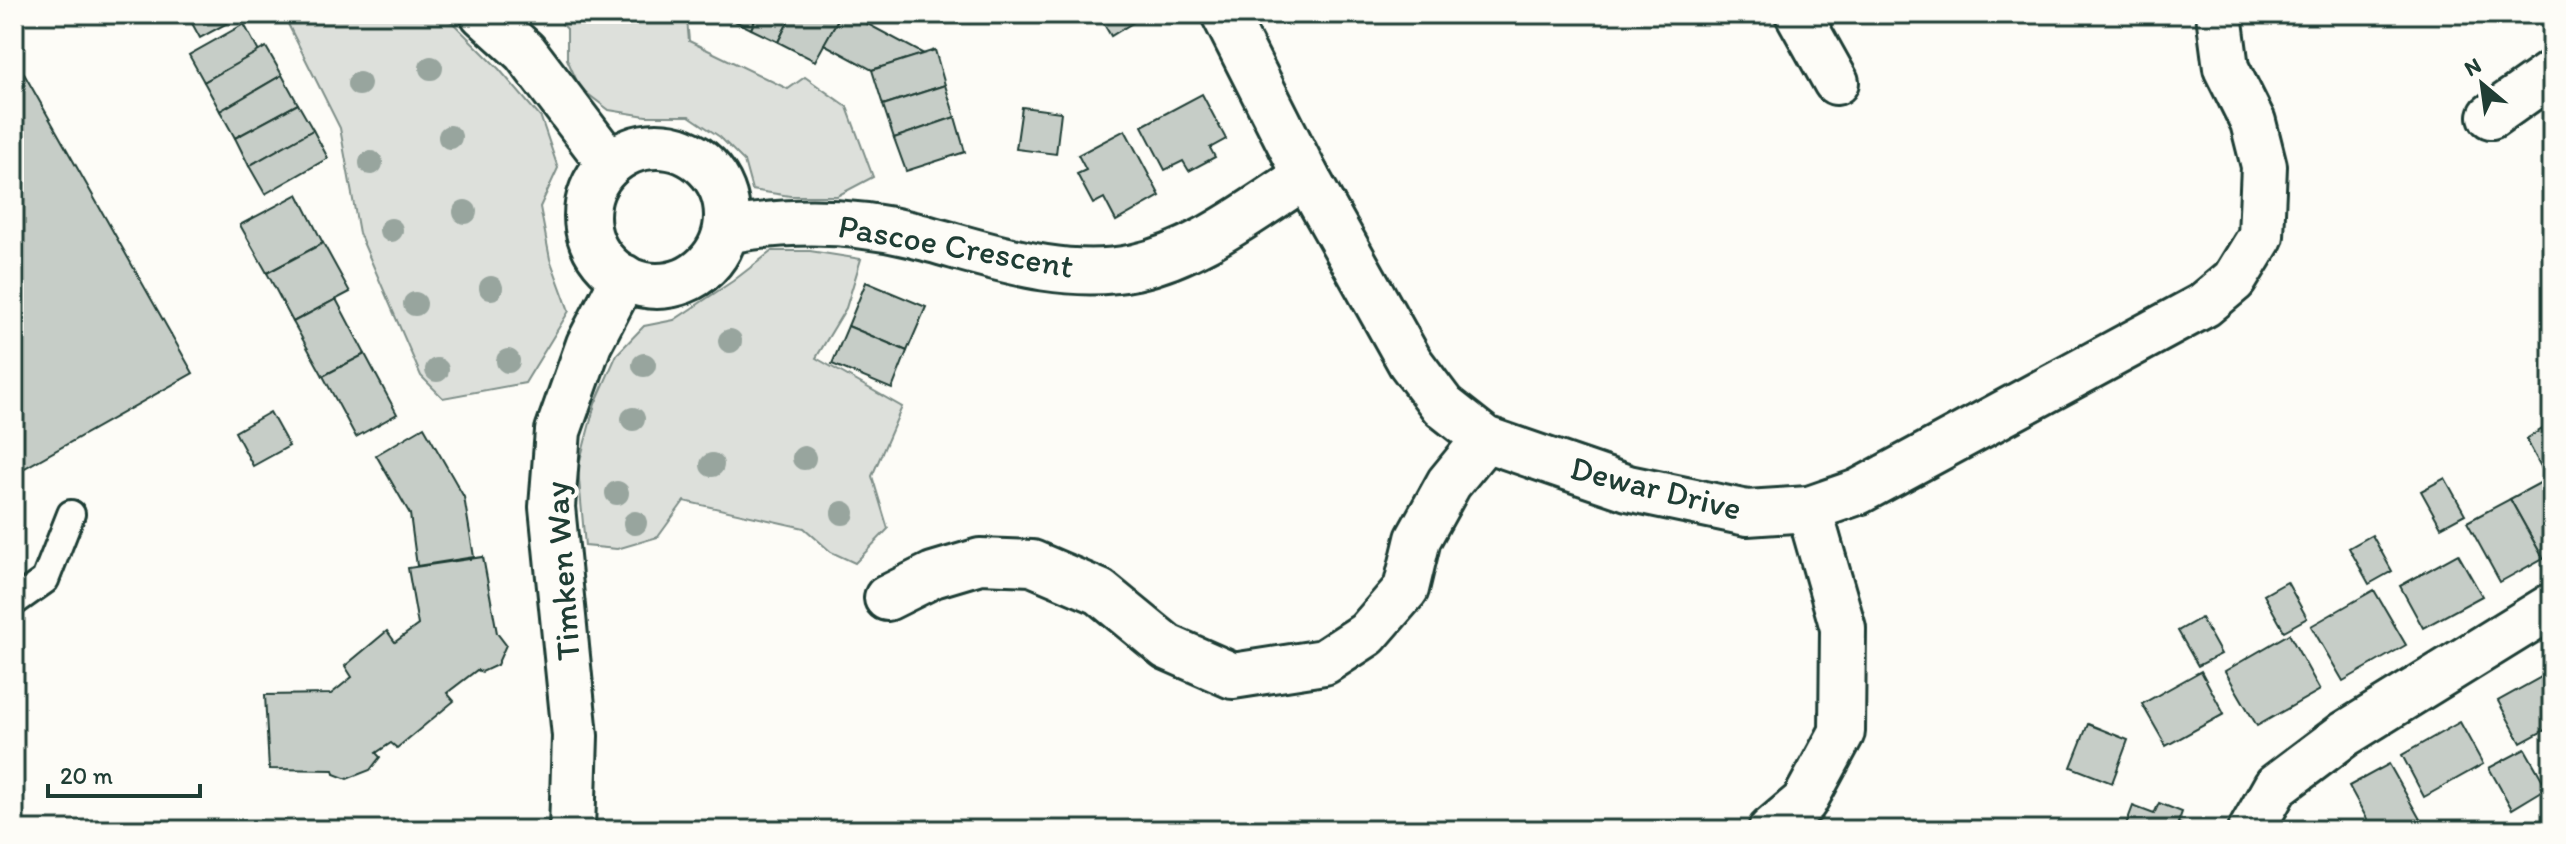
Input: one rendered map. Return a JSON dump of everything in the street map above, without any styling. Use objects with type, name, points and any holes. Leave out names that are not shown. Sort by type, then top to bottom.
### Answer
[{"type":"street","points":[[483,14],[525,52],[610,164]]},
{"type":"street","name":"Dewar Drive","points":[[1224,14],[1306,176],[1410,362],[1443,406],[1485,439],[1628,488],[1747,513],[1809,509],[1858,492],[2204,305],[2234,280],[2261,236],[2264,166],[2253,122],[2226,68],[2219,14]]},
{"type":"street","points":[[1798,14],[1836,82]]},
{"type":"street","points":[[2491,116],[2552,73]]},
{"type":"street","points":[[655,145],[673,147],[695,157],[720,183],[727,206],[726,231],[719,250],[703,269],[671,285],[647,286],[624,277],[604,262],[589,235],[587,210],[593,186],[610,164],[631,151],[655,145]]},
{"type":"street","name":"Pascoe Crescent","points":[[726,231],[761,224],[832,222],[911,234],[988,256],[1073,271],[1135,267],[1200,244],[1306,176]]},
{"type":"street","name":"Timken Way","points":[[572,830],[575,736],[552,507],[558,431],[589,344],[624,277]]},
{"type":"street","points":[[887,598],[933,575],[980,561],[1032,563],[1100,592],[1167,647],[1233,676],[1324,662],[1367,634],[1406,589],[1418,539],[1449,483],[1485,439]]},
{"type":"street","points":[[1771,830],[1804,802],[1842,732],[1843,628],[1809,509]]},
{"type":"street","points":[[2251,830],[2276,786],[2345,734],[2552,606]]},
{"type":"lane","points":[[14,602],[45,580],[71,514]]},
{"type":"shaded area","points":[[283,14],[433,14],[452,22],[499,69],[541,118],[558,168],[540,207],[550,259],[569,311],[525,383],[443,398],[421,376],[359,233],[340,128]]},
{"type":"shaded area","points":[[553,14],[690,14],[687,19],[689,41],[788,89],[805,77],[847,107],[873,177],[837,196],[790,196],[752,190],[744,161],[720,137],[689,116],[646,116],[609,110],[580,88],[567,59],[567,29]]},
{"type":"shaded area","points":[[772,251],[810,251],[861,259],[846,308],[816,358],[902,407],[872,476],[888,529],[855,563],[831,552],[804,528],[684,501],[658,537],[617,549],[585,546],[578,468],[595,404],[617,354],[644,326],[674,320]]},
{"type":"building","points":[[187,14],[244,14],[200,38]]},
{"type":"building","points":[[725,14],[758,14],[751,29]]},
{"type":"building","points":[[758,14],[792,14],[778,42],[751,29]]},
{"type":"building","points":[[792,14],[841,14],[815,61],[778,42]]},
{"type":"building","points":[[841,14],[849,14],[924,54],[872,70],[824,44]]},
{"type":"building","points":[[951,14],[974,14],[969,23]]},
{"type":"building","points":[[1098,14],[1147,14],[1111,36]]},
{"type":"building","points":[[244,24],[259,52],[204,82],[189,55]]},
{"type":"building","points":[[266,47],[282,75],[220,111],[204,82]]},
{"type":"building","points":[[935,50],[945,85],[883,105],[872,70]]},
{"type":"building","points":[[14,56],[193,373],[14,474]]},
{"type":"building","points":[[282,75],[298,104],[235,138],[220,111]]},
{"type":"building","points":[[945,85],[955,117],[894,138],[883,105]]},
{"type":"building","points":[[1202,94],[1226,139],[1210,148],[1215,157],[1189,171],[1183,161],[1165,170],[1142,126]]},
{"type":"building","points":[[298,104],[313,130],[249,166],[235,138]]},
{"type":"building","points":[[1022,107],[1061,112],[1056,154],[1016,149]]},
{"type":"building","points":[[955,117],[965,152],[906,171],[894,138]]},
{"type":"building","points":[[313,130],[328,158],[265,194],[249,166]]},
{"type":"building","points":[[1125,130],[1160,196],[1116,221],[1104,198],[1093,204],[1077,174],[1086,170],[1078,155]]},
{"type":"building","points":[[298,194],[323,243],[267,273],[240,225]]},
{"type":"building","points":[[323,243],[350,292],[293,322],[267,273]]},
{"type":"building","points":[[866,282],[926,307],[907,351],[848,326]]},
{"type":"building","points":[[336,299],[365,354],[323,376],[293,322]]},
{"type":"building","points":[[848,326],[907,351],[892,389],[832,364]]},
{"type":"building","points":[[365,354],[397,414],[356,437],[323,376]]},
{"type":"building","points":[[270,412],[289,446],[253,466],[235,432]]},
{"type":"building","points":[[2549,425],[2552,430],[2552,470],[2545,474],[2526,439]]},
{"type":"building","points":[[424,427],[464,497],[474,557],[417,566],[410,514],[376,455]]},
{"type":"building","points":[[2551,477],[2552,553],[2543,558],[2510,499]]},
{"type":"building","points":[[2445,478],[2465,514],[2441,527],[2421,491]]},
{"type":"building","points":[[2510,499],[2543,558],[2500,582],[2467,522]]},
{"type":"building","points":[[2372,535],[2392,571],[2369,584],[2349,548]]},
{"type":"building","points":[[2458,554],[2482,596],[2423,628],[2400,586]]},
{"type":"building","points":[[483,557],[497,633],[506,645],[497,665],[482,672],[477,670],[447,693],[454,701],[397,748],[391,743],[376,753],[380,757],[370,770],[347,779],[334,774],[333,770],[269,769],[265,695],[331,694],[352,677],[345,666],[387,631],[395,642],[418,625],[408,568]]},
{"type":"building","points":[[2287,582],[2307,618],[2284,631],[2264,595]]},
{"type":"building","points":[[2374,590],[2406,645],[2343,681],[2311,626]]},
{"type":"building","points":[[2201,618],[2221,654],[2198,666],[2178,631]]},
{"type":"building","points":[[2289,634],[2320,690],[2257,726],[2225,671]]},
{"type":"building","points":[[2201,671],[2224,714],[2166,746],[2142,704]]},
{"type":"building","points":[[2552,671],[2552,726],[2521,743],[2498,701]]},
{"type":"building","points":[[2460,722],[2483,764],[2424,797],[2402,755]]},
{"type":"building","points":[[2088,724],[2128,740],[2112,783],[2071,767]]},
{"type":"building","points":[[2525,749],[2547,788],[2512,809],[2489,768]]},
{"type":"building","points":[[2389,764],[2426,830],[2373,830],[2349,786]]},
{"type":"building","points":[[2159,803],[2182,812],[2178,823],[2197,830],[2124,830],[2133,806],[2154,814]]}]
